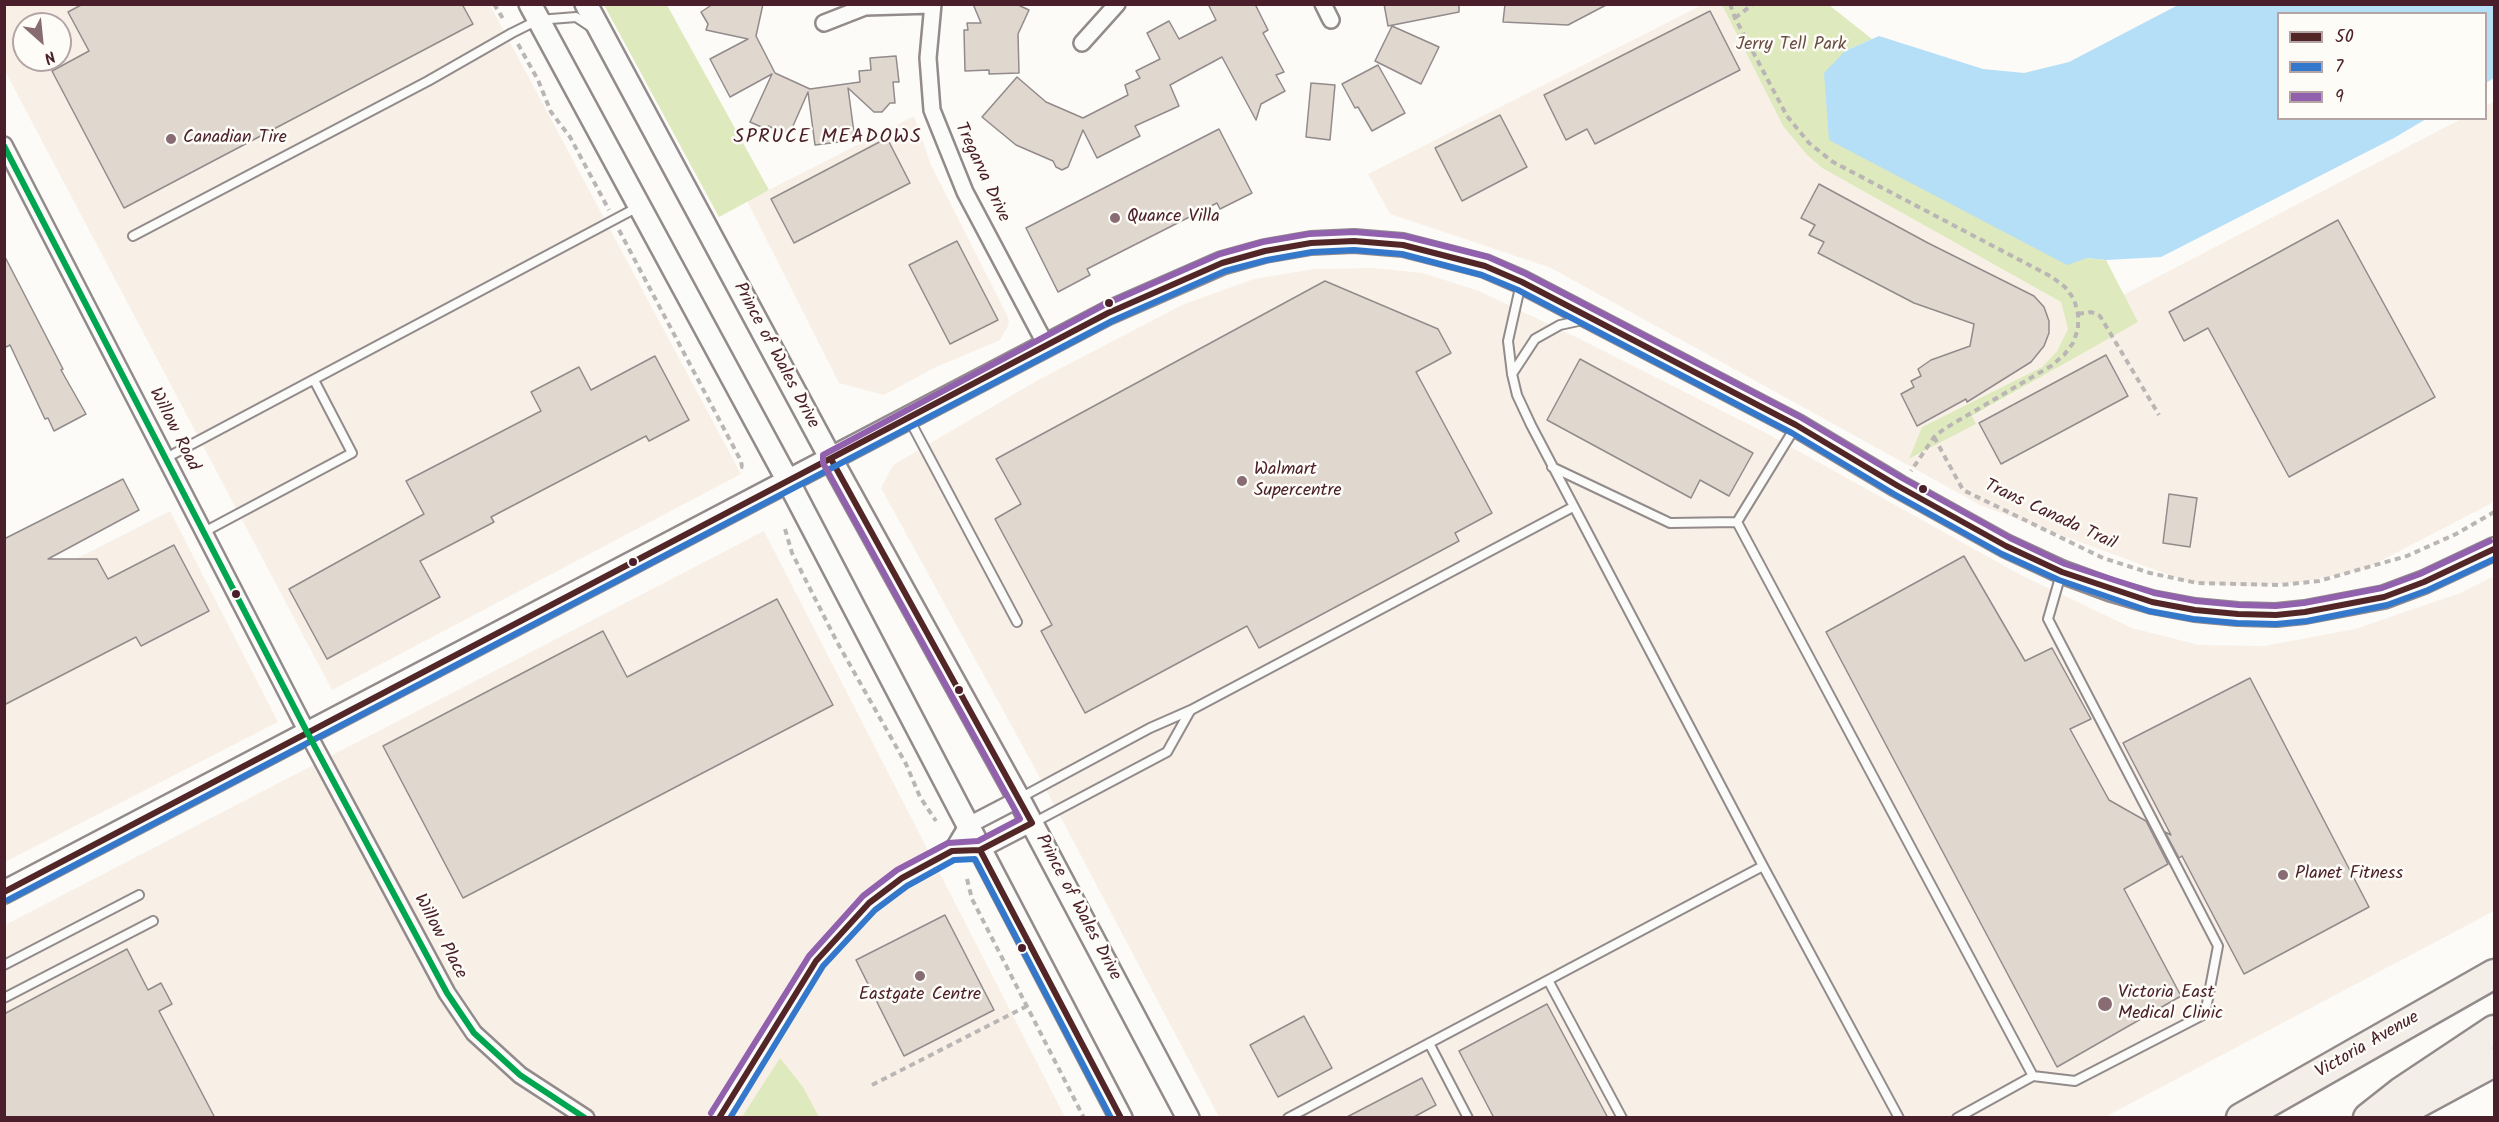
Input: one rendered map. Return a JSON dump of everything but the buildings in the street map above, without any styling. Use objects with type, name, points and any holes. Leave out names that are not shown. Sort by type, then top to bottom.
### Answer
[{"type":"highway","name":"Victoria Avenue","points":[[2241,1118],[2494,974]]},
{"type":"highway","points":[[2368,1118],[2401,1092],[2494,1029]]},
{"type":"highway","points":[[2392,1118],[2494,1062]]},
{"type":"street","name":"Prince of Wales Drive","points":[[586,4],[831,459],[1019,799],[1188,1118]]},
{"type":"street","points":[[1082,43],[1117,4]]},
{"type":"street","points":[[1323,4],[1331,20]]},
{"type":"street","points":[[824,23],[865,7],[933,5]]},
{"type":"street","name":"Tregarva Drive","points":[[933,5],[928,58],[932,110],[965,192],[1046,345]]},
{"type":"street","points":[[534,13],[788,481],[1121,1118]]},
{"type":"street","name":"Willow Road","points":[[4,145],[307,732]]},
{"type":"street","points":[[4,892],[1046,345],[1166,286],[1222,263],[1265,251],[1311,243],[1354,241],[1403,245],[1485,266],[1522,282],[1796,425],[1898,486],[2006,546],[2062,572],[2152,602],[2195,610],[2276,615],[2349,605],[2384,597],[2424,582],[2494,549]]},
{"type":"street","name":"Willow Place","points":[[307,732],[447,993],[474,1033],[520,1075],[586,1118]]},
{"type":"street","points":[[952,851],[967,826],[1019,799]]},
{"type":"street","points":[[719,1118],[816,961],[869,903],[902,878],[952,851],[980,850],[1032,824]]},
{"type":"lane","points":[[133,236],[428,81],[512,33],[534,13],[576,17],[602,34]]},
{"type":"lane","points":[[166,459],[638,207]]},
{"type":"lane","points":[[1522,282],[1508,341],[1517,395],[1573,507],[1899,1118]]},
{"type":"lane","points":[[1512,374],[1535,339],[1560,325],[1592,319]]},
{"type":"lane","points":[[204,532],[352,453],[314,380]]},
{"type":"lane","points":[[908,418],[1017,622]]},
{"type":"lane","points":[[1737,522],[1796,425]]},
{"type":"lane","points":[[1552,467],[1670,523],[1737,522]]},
{"type":"lane","points":[[1019,799],[1573,507]]},
{"type":"lane","points":[[1737,522],[2033,1076]]},
{"type":"lane","points":[[1957,1118],[2033,1076],[2075,1081],[2205,1014],[2218,946],[2048,619],[2062,572]]},
{"type":"lane","points":[[1032,824],[1167,752],[1191,710]]},
{"type":"lane","points":[[1288,1118],[1763,866]]},
{"type":"lane","points":[[4,965],[140,895]]},
{"type":"lane","points":[[4,998],[153,921]]},
{"type":"lane","points":[[1548,980],[1622,1118]]},
{"type":"lane","points":[[1429,1043],[1468,1118]]},
{"type":"path","points":[[494,4],[538,80],[551,112],[570,137],[741,460],[742,467],[745,467]]},
{"type":"path","points":[[1730,4],[1735,18],[1787,116],[1809,143],[1833,162],[2052,277],[2065,287],[2073,299],[2078,314],[2078,329],[2073,343],[2058,360],[1959,418],[1934,437],[1915,468],[1898,486]]},
{"type":"path","points":[[1735,18],[1753,4]]},
{"type":"path","points":[[2078,314],[2091,312],[2100,316],[2159,415]]},
{"type":"path","name":"Trans Canada Trail","points":[[1934,437],[1963,490],[2103,558],[2150,573],[2198,583],[2281,585],[2319,581],[2407,556],[2456,534],[2494,512]]},
{"type":"path","points":[[785,529],[792,553],[837,642],[906,764],[920,797],[936,821]]},
{"type":"path","points":[[967,879],[972,899],[1084,1118]]},
{"type":"path","points":[[872,1085],[1027,1005]]},
{"type":"shaded area","points":[[4,5],[490,5],[741,474],[332,690],[5,71]]},
{"type":"shaded area","points":[[1702,5],[1722,5],[1783,126],[1807,155],[1822,168],[2061,302],[2068,329],[2057,351],[2042,367],[1922,427],[1910,459],[1976,424],[1972,417],[2137,322],[2123,295],[2459,120],[2487,120],[2487,105],[2494,101],[2494,502],[2365,569],[2302,582],[2251,586],[2191,583],[1982,506],[1551,268],[1390,214],[1368,174]]},
{"type":"shaded area","points":[[914,116],[931,165],[1008,317],[1009,324],[1000,340],[934,368],[884,395],[839,383],[747,201]]},
{"type":"shaded area","points":[[1373,268],[1423,273],[1479,291],[1576,337],[1766,433],[2019,574],[2132,628],[2199,645],[2264,646],[2355,629],[2460,593],[2494,576],[2494,911],[2105,1117],[1219,1117],[1032,763],[881,488],[893,465],[1038,380],[1184,304],[1254,279],[1314,269]]},
{"type":"shaded area","points":[[170,511],[278,722],[5,862],[5,595]]},
{"type":"shaded area","points":[[764,531],[1065,1117],[5,1118],[5,925]]},
{"type":"green space","points":[[604,5],[667,5],[769,190],[719,217]]},
{"type":"green space","name":"Jerry Tell Park","points":[[1722,5],[1829,5],[1872,39],[1845,51],[2087,258],[2106,260],[2138,322],[1972,416],[1976,424],[1909,459],[1922,427],[2042,367],[2057,351],[2068,329],[2061,302],[1822,168],[1807,155],[1783,126]]},
{"type":"green space","points":[[780,1058],[803,1087],[819,1117],[742,1117]]},
{"type":"water","points":[[2180,4],[2494,5],[2494,78],[2487,82],[2487,12],[2277,12],[2277,120],[2424,120],[2394,138],[2161,257],[2106,260],[2087,258],[2067,265],[1829,140],[1824,73],[1845,51],[1879,36],[1983,69],[2024,73],[2069,62]]},
{"type":"transit line","points":[[4,146],[307,732],[447,993],[474,1033],[520,1075],[585,1118]]},
{"type":"transit line","name":"9","points":[[711,1113],[809,956],[863,896],[897,870],[948,843],[978,841],[1020,819],[823,463],[823,455],[1104,305],[1220,254],[1263,242],[1309,234],[1354,232],[1404,236],[1488,257],[1526,274],[1800,417],[1902,478],[2010,538],[2065,564],[2154,593],[2196,601],[2239,605],[2276,606],[2304,603],[2382,588],[2420,574],[2490,541]]},
{"type":"transit line","name":"50","points":[[4,892],[1108,313],[1222,263],[1265,251],[1311,243],[1354,241],[1403,245],[1485,266],[1522,282],[1796,425],[1898,486],[2006,546],[2062,572],[2152,602],[2195,610],[2238,614],[2276,615],[2305,612],[2384,597],[2424,582],[2494,549]]},
{"type":"transit line","name":"7","points":[[8,900],[1112,321],[1225,271],[1312,252],[1354,250],[1402,254],[1482,275],[1518,290],[1792,433],[1894,494],[2002,554],[2059,580],[2149,611],[2193,619],[2237,623],[2276,624],[2307,621],[2387,605],[2428,590],[2494,559]]},
{"type":"transit line","name":"50","points":[[719,1118],[816,961],[869,903],[902,878],[952,851],[980,850],[1032,823],[831,459]]},
{"type":"transit line","name":"50","points":[[980,850],[1121,1118]]},
{"type":"transit line","name":"7","points":[[730,1118],[823,966],[875,910],[907,886],[954,860],[975,859],[1111,1118]]},
{"type":"place","name":"Canadian Tire","points":[[171,139]]},
{"type":"place","name":"Quance Villa","points":[[1115,218]]},
{"type":"place","name":"Walmart Supercentre","points":[[1242,481]]},
{"type":"place","name":"Planet Fitness","points":[[2283,875]]},
{"type":"place","name":"Eastgate Centre","points":[[920,976]]},
{"type":"place","name":"Victoria East Medical Clinic","points":[[2105,1004]]},
{"type":"district","name":"SPRUCE MEADOWS","points":[[828,139]]}]
